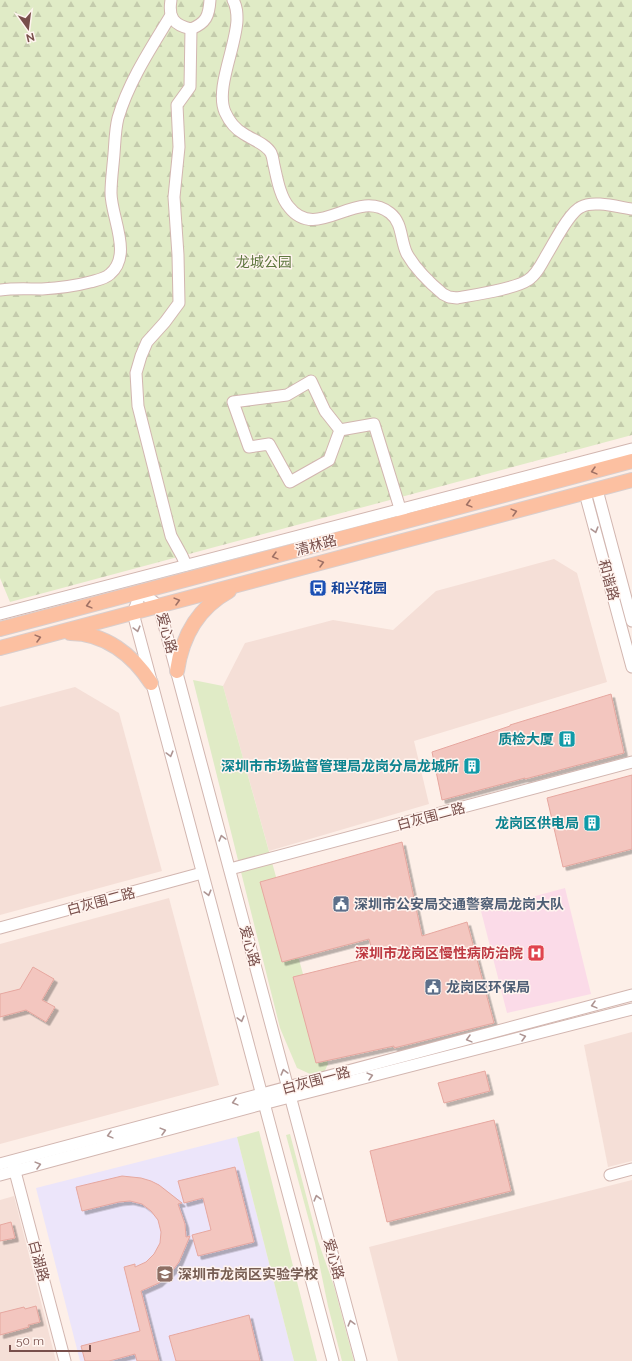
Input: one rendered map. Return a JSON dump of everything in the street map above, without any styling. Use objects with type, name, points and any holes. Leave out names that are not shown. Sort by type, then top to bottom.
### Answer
[{"type":"main road","name":"清林路","points":[[0,629],[141,592],[402,516],[632,461]]},
{"type":"main road","name":"清林路","points":[[0,648],[632,480]]},
{"type":"main road","points":[[177,671],[179,655],[185,639],[203,610],[220,596],[242,584]]},
{"type":"main road","points":[[55,634],[80,633],[101,639],[118,648],[143,670],[151,683]]},
{"type":"street","points":[[171,0],[171,15],[176,24],[191,29],[201,25],[207,18],[210,0]]},
{"type":"street","points":[[234,0],[236,5],[236,28],[234,45],[224,79],[222,106],[231,124],[242,134],[263,145],[271,153],[284,199],[288,206],[300,217],[312,220],[362,206],[377,207],[389,213],[397,221],[408,255],[443,294],[449,297],[457,298],[513,286],[528,280],[538,270],[563,227],[580,207],[598,204],[632,209]]},
{"type":"street","points":[[0,290],[71,286],[103,278],[110,275],[114,270],[119,259],[121,247],[111,194],[118,118],[141,66],[171,15]]},
{"type":"street","points":[[186,565],[171,536],[138,406],[136,373],[147,342],[165,322],[179,303],[178,255],[174,197],[179,147],[177,105],[190,87],[191,29]]},
{"type":"street","points":[[311,381],[325,411],[340,430],[329,460],[290,482],[269,444],[249,447],[233,402],[287,395],[311,381]]},
{"type":"street","points":[[340,430],[374,424],[402,516]]},
{"type":"street","points":[[0,614],[186,565],[402,516],[632,449]]},
{"type":"street","name":"和谐路","points":[[591,491],[632,621]]},
{"type":"street","name":"和谐路","points":[[591,491],[632,667]]},
{"type":"street","name":"爱心路","points":[[333,1361],[132,613],[141,592],[160,606],[361,1361]]},
{"type":"street","name":"白灰围二路","points":[[230,869],[632,762]]},
{"type":"street","name":"白灰围二路","points":[[0,928],[202,873]]},
{"type":"street","name":"白灰围一路","points":[[0,1175],[13,1166],[289,1092],[632,995]]},
{"type":"street","name":"白灰围一路","points":[[289,1092],[632,1009]]},
{"type":"street","name":"白灰围一路","points":[[0,1164],[13,1166]]},
{"type":"street","name":"白湖路","points":[[13,1166],[65,1361]]},
{"type":"street","points":[[610,1175],[632,1169]]},
{"type":"shaded area","name":"和兴花园","points":[[554,559],[577,573],[607,682],[414,741],[429,804],[269,851],[223,686],[245,643],[333,620],[393,630],[436,591]]},
{"type":"shaded area","points":[[75,687],[119,713],[162,871],[0,915],[0,707]]},
{"type":"shaded area","name":"深圳市龙岗区慢性病防治院","points":[[565,888],[591,994],[507,1013],[481,911]]},
{"type":"shaded area","points":[[169,898],[219,1085],[0,1144],[0,944]]},
{"type":"shaded area","points":[[632,1032],[632,1161],[608,1167],[584,1045]]},
{"type":"shaded area","name":"深圳市龙岗区实验学校","points":[[237,1137],[294,1361],[80,1361],[36,1188]]},
{"type":"shaded area","points":[[632,1180],[632,1361],[398,1361],[369,1247]]},
{"type":"shaded area","points":[[14,1196],[56,1361],[0,1361],[0,1200]]},
{"type":"green space","name":"龙城公园","points":[[0,0],[632,0],[632,435],[10,602],[0,578]]},
{"type":"green space","points":[[193,680],[223,686],[328,1064],[321,1079],[297,1068],[280,1028]]},
{"type":"green space","points":[[259,1131],[317,1361],[294,1361],[237,1137]]},
{"type":"green space","points":[[290,1134],[318,1241],[334,1286],[354,1361],[342,1361],[328,1306],[315,1243],[286,1135]]},
{"type":"building","points":[[611,694],[624,753],[442,800],[432,752],[510,725]]},
{"type":"building","name":"龙岗区供电局","points":[[632,775],[632,849],[563,867],[547,798]]},
{"type":"building","points":[[402,842],[422,936],[467,922],[494,1023],[394,1048],[394,1046],[316,1063],[293,977],[374,957],[369,939],[282,962],[260,882]]},
{"type":"building","points":[[33,967],[54,979],[42,1000],[55,1007],[46,1022],[26,1010],[0,1017],[0,994],[20,989]]},
{"type":"building","points":[[485,1071],[490,1091],[444,1103],[438,1083]]},
{"type":"building","points":[[494,1120],[511,1191],[387,1222],[370,1151]]},
{"type":"building","points":[[235,1167],[254,1242],[198,1256],[192,1235],[211,1230],[203,1198],[184,1203],[178,1181]]},
{"type":"building","points":[[122,1176],[141,1178],[151,1181],[159,1185],[182,1203],[178,1204],[185,1224],[186,1237],[190,1236],[179,1262],[173,1270],[159,1283],[141,1291],[159,1361],[137,1361],[135,1354],[109,1361],[85,1361],[81,1346],[140,1331],[124,1267],[135,1264],[135,1267],[146,1262],[154,1254],[160,1243],[161,1232],[158,1220],[151,1211],[142,1204],[130,1201],[119,1202],[82,1211],[76,1187]]},
{"type":"building","points":[[11,1222],[15,1238],[0,1241],[0,1225]]},
{"type":"building","points":[[36,1306],[40,1322],[28,1325],[29,1327],[0,1335],[0,1313],[24,1307],[25,1309]]},
{"type":"building","points":[[249,1315],[260,1361],[176,1361],[169,1336]]},
{"type":"place","name":"和兴花园","points":[[318,588]]},
{"type":"place","name":"质检大厦","points":[[567,739]]},
{"type":"place","name":"深圳市市场监督管理局龙岗分局龙城所","points":[[472,766]]},
{"type":"place","name":"龙岗区供电局","points":[[592,823]]},
{"type":"place","name":"深圳市公安局交通警察局龙岗大队","points":[[341,904]]},
{"type":"place","name":"深圳市龙岗区慢性病防治院","points":[[536,953]]},
{"type":"place","name":"龙岗区环保局","points":[[433,987]]},
{"type":"place","name":"深圳市龙岗区实验学校","points":[[165,1274]]}]
